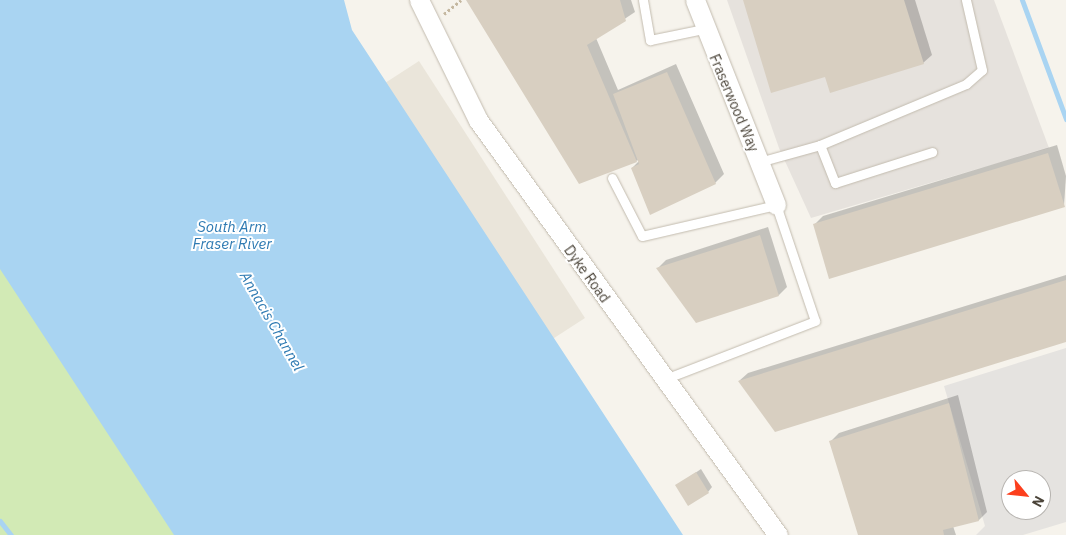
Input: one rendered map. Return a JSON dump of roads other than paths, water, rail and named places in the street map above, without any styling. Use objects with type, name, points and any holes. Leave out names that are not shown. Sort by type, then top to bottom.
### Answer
[{"type":"street","name":"Dyke Road","points":[[418,0],[478,120],[664,380],[778,535]]},
{"type":"street","name":"Fraserwood Way","points":[[695,0],[703,29],[776,205]]},
{"type":"lane","points":[[642,0],[650,40],[703,29]]},
{"type":"lane","points":[[758,162],[820,145],[966,84],[982,70],[966,0]]},
{"type":"lane","points":[[820,145],[835,183],[932,152]]},
{"type":"lane","points":[[612,178],[642,236],[776,205],[814,321],[664,380]]},
{"type":"water","name":"South Arm Fraser River","points":[[0,0],[344,0],[352,30],[683,535],[174,535],[0,269]]},
{"type":"waterway","points":[[1022,0],[1066,119]]},
{"type":"waterway","points":[[0,521],[11,535]]},
{"type":"water label","name":"Annacis Channel","points":[[272,321]]}]
